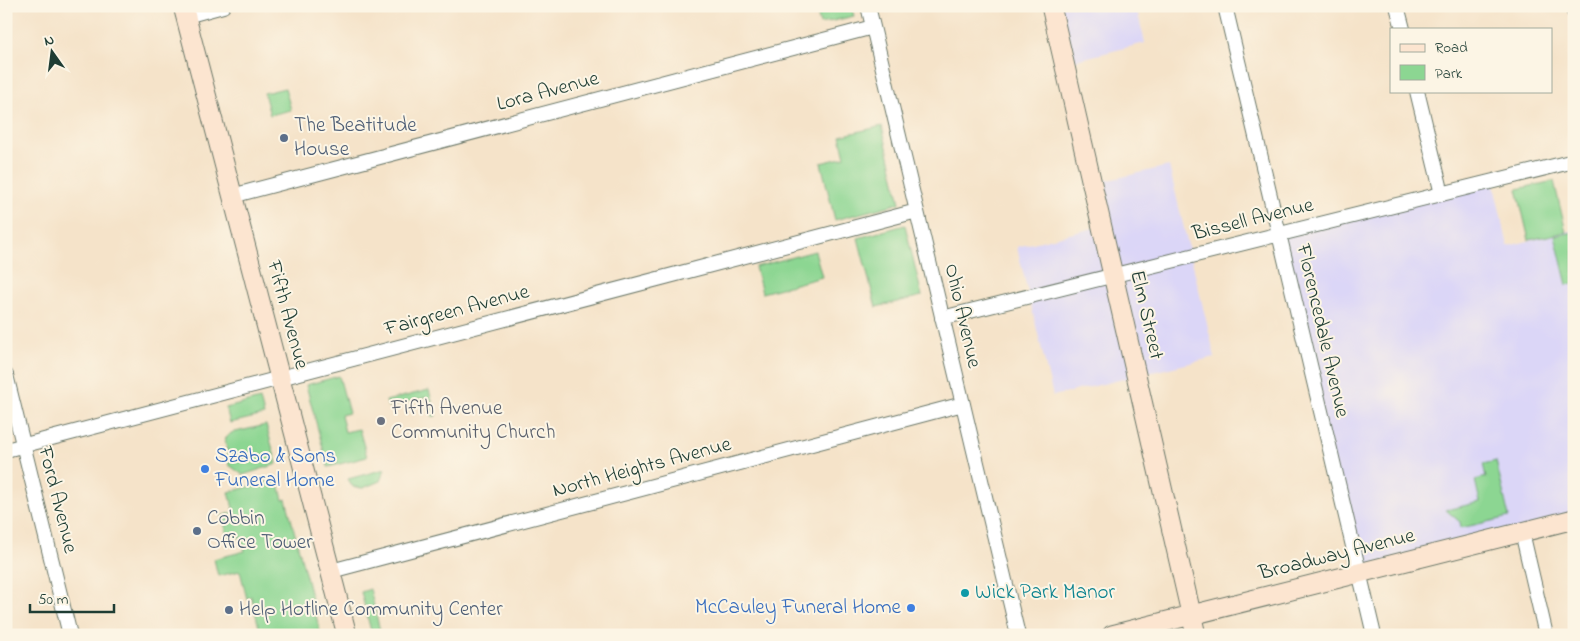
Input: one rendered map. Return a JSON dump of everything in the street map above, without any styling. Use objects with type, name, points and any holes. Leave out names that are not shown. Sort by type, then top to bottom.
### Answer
[{"type":"street","points":[[184,11],[223,6]]},
{"type":"street","name":"Ohio Avenue","points":[[868,6],[1018,635]]},
{"type":"street","name":"Elm Street","points":[[1051,6],[1196,635]]},
{"type":"street","name":"Florencedale Avenue","points":[[1225,6],[1374,635]]},
{"type":"street","points":[[1397,6],[1403,28]]},
{"type":"street","points":[[1572,6],[1574,12]]},
{"type":"street","name":"Fifth Avenue","points":[[184,11],[347,635]]},
{"type":"street","name":"Lora Avenue","points":[[232,196],[873,27]]},
{"type":"street","points":[[1417,92],[1442,194]]},
{"type":"street","name":"Bissell Avenue","points":[[942,318],[1574,161]]},
{"type":"street","name":"Fairgreen Avenue","points":[[6,450],[917,211]]},
{"type":"street","name":"Ford Avenue","points":[[6,375],[70,635]]},
{"type":"street","name":"North Heights Avenue","points":[[331,571],[963,404]]},
{"type":"street","name":"Broadway Avenue","points":[[1112,635],[1574,520]]},
{"type":"street","points":[[1522,532],[1546,635]]},
{"type":"shaded area","points":[[1051,6],[1136,6],[1145,43],[1064,63]]},
{"type":"shaded area","points":[[1169,166],[1215,357],[1053,396],[1017,247],[1102,226],[1092,184]]},
{"type":"shaded area","points":[[1493,181],[1508,246],[1574,230],[1574,519],[1359,573],[1278,234]]},
{"type":"green space","points":[[826,6],[851,6],[854,16],[820,24],[816,9]]},
{"type":"green space","points":[[285,88],[291,110],[270,115],[264,93]]},
{"type":"green space","points":[[882,126],[900,203],[835,220],[821,163],[845,157],[840,136]]},
{"type":"green space","points":[[1554,181],[1566,232],[1529,240],[1517,189]]},
{"type":"green space","points":[[905,225],[922,296],[876,307],[858,238]]},
{"type":"green space","points":[[1574,232],[1574,283],[1567,285],[1555,236]]},
{"type":"green space","points":[[815,251],[822,277],[762,293],[755,267]]},
{"type":"green space","points":[[339,376],[349,413],[341,415],[345,432],[359,429],[367,457],[328,467],[306,385]]},
{"type":"green space","points":[[429,390],[436,416],[433,417],[427,397],[388,407],[386,401]]},
{"type":"green space","points":[[260,399],[264,415],[230,423],[226,408]]},
{"type":"green space","points":[[266,425],[277,464],[243,475],[229,465],[225,439],[231,433]]},
{"type":"green space","points":[[1496,461],[1509,517],[1461,528],[1460,522],[1446,510],[1480,502],[1475,480],[1486,477],[1483,464]]},
{"type":"green space","points":[[385,469],[380,481],[363,488],[353,487],[348,479]]},
{"type":"green space","points":[[278,479],[283,500],[286,499],[321,635],[261,635],[251,596],[247,599],[240,571],[218,576],[214,559],[245,551],[241,537],[229,540],[222,516],[234,512],[229,492]]},
{"type":"green space","points":[[370,589],[381,635],[372,635],[361,592]]},
{"type":"place","name":"The Beatitude House","points":[[284,138]]},
{"type":"place","name":"Fifth Avenue Community Church","points":[[381,421]]},
{"type":"place","name":"Szabo & Sons Funeral Home","points":[[205,469]]},
{"type":"place","name":"Cobbin Office Tower","points":[[197,531]]},
{"type":"place","name":"Wick Park Manor","points":[[965,593]]},
{"type":"place","name":"McCauley Funeral Home","points":[[911,608]]},
{"type":"place","name":"Help Hotline Community Center","points":[[229,610]]}]
